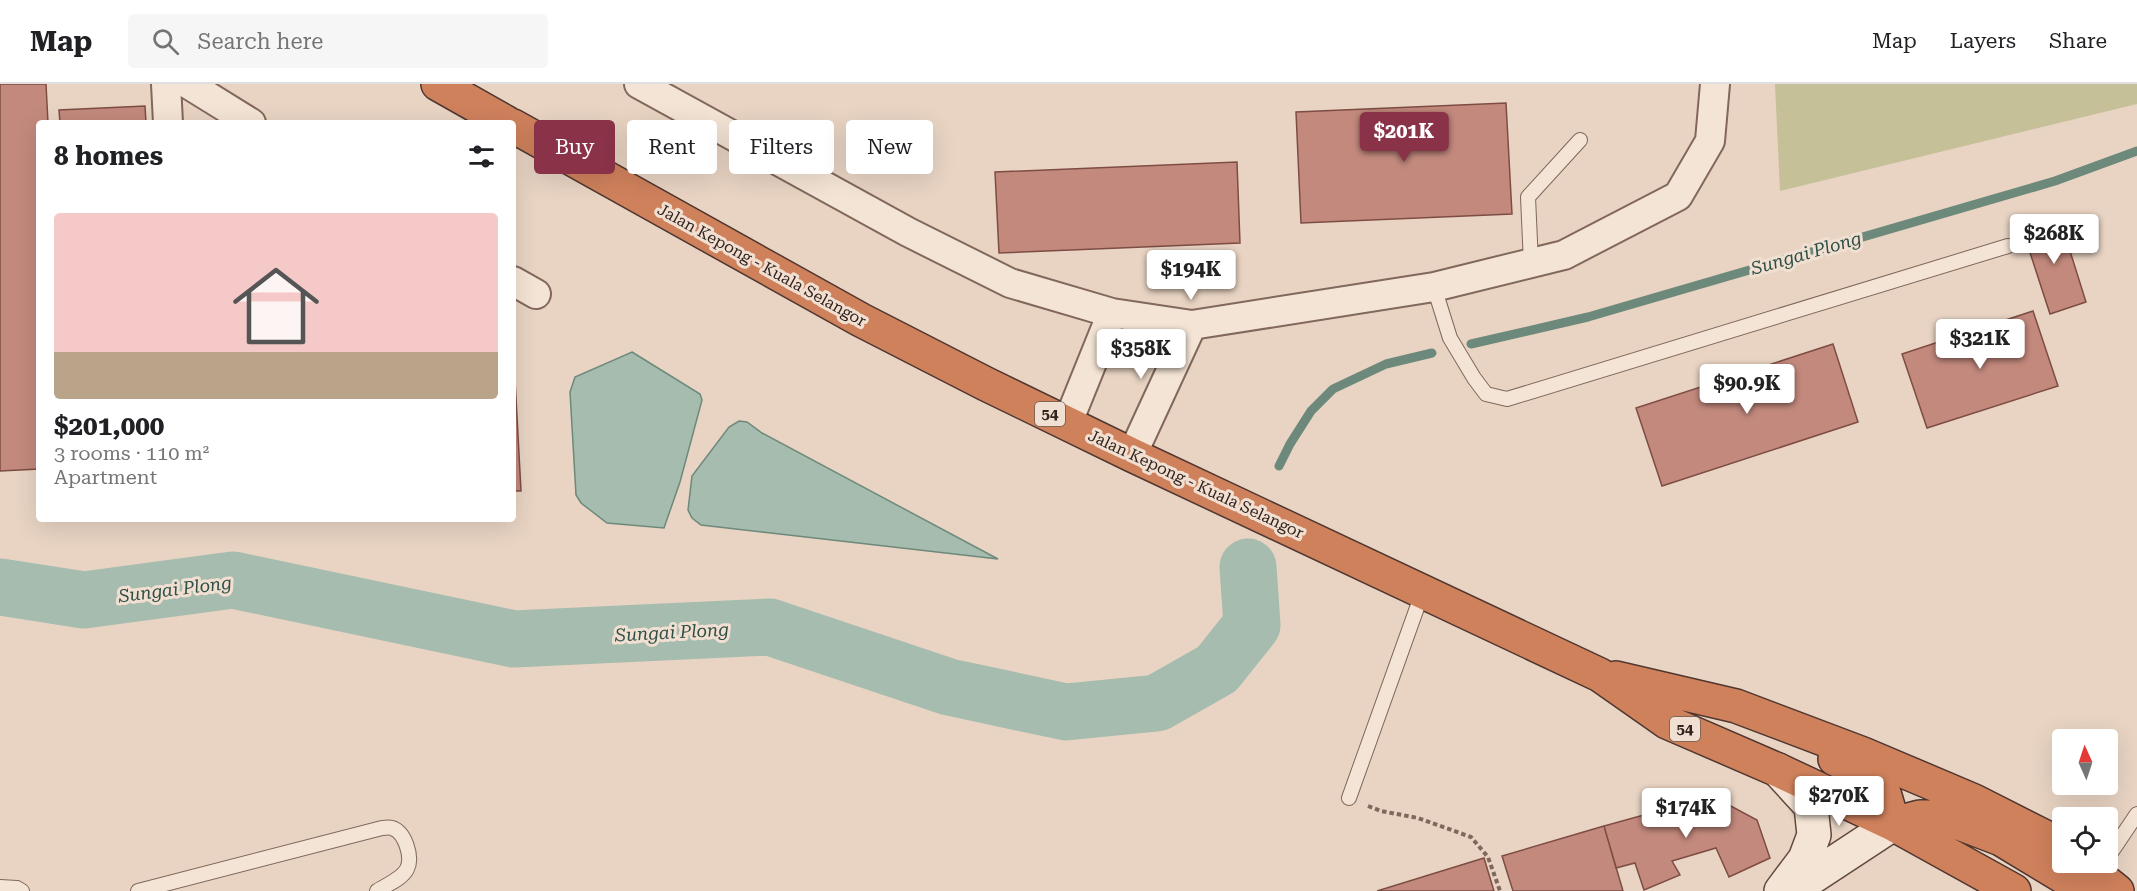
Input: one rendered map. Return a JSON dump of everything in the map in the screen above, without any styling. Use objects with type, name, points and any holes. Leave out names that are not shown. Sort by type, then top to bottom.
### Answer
[{"type":"highway","points":[[438,84],[502,120]]},
{"type":"highway","name":"Jalan Kepong - Kuala Selangor","points":[[516,128],[861,320],[986,384],[1600,675],[1667,722],[1778,770],[1893,824],[2014,891]]},
{"type":"highway","name":"Jalan Kepong - Kuala Selangor","points":[[1600,675],[1736,706],[1863,754],[1974,801],[2052,841]]},
{"type":"highway","points":[[1736,706],[1758,724],[1861,771],[1885,796],[1893,824],[1920,817],[1943,817],[2052,856]]},
{"type":"street","points":[[166,84],[168,120]]},
{"type":"street","points":[[188,84],[246,120]]},
{"type":"street","points":[[639,84],[909,232],[1010,283],[1112,313],[1192,325],[1434,287],[1564,255],[1678,196],[1710,141],[1715,84]]},
{"type":"street","points":[[1068,422],[1112,313]]},
{"type":"street","points":[[1132,455],[1192,325]]},
{"type":"street","points":[[1778,770],[1811,806],[1814,835],[1805,859],[1781,891]]},
{"type":"street","points":[[1791,891],[1893,824]]},
{"type":"lane","points":[[1531,264],[1528,197],[1580,140]]},
{"type":"lane","points":[[1434,287],[1450,338],[1474,378],[1486,394],[1507,399],[2008,246]]},
{"type":"lane","points":[[1349,798],[1423,591]]},
{"type":"lane","points":[[2118,844],[2137,814]]},
{"type":"lane","points":[[138,891],[371,831],[392,828],[400,833],[405,842],[409,863],[401,876],[377,891]]},
{"type":"lane","points":[[0,887],[17,888],[22,891]]},
{"type":"path","points":[[1349,798],[1381,811],[1418,818],[1472,837],[1488,857],[1500,891]]},
{"type":"shaded area","points":[[1775,84],[2137,84],[2137,104],[1780,191]]},
{"type":"shaded area","points":[[632,352],[700,394],[702,400],[680,482],[664,528],[607,523],[581,503],[576,495],[570,392],[575,377]]},
{"type":"shaded area","points":[[739,421],[747,422],[762,433],[998,559],[701,525],[692,518],[688,510],[692,476],[729,427]]},
{"type":"building","points":[[0,84],[46,84],[48,120],[36,120],[36,469],[0,471]]},
{"type":"building","points":[[1506,103],[1512,214],[1301,223],[1296,112]]},
{"type":"building","points":[[145,106],[146,120],[60,120],[59,110]]},
{"type":"building","points":[[1237,162],[1240,243],[999,253],[995,172]]},
{"type":"building","points":[[2059,216],[2086,302],[2050,314],[2022,228]]},
{"type":"building","points":[[2033,311],[2058,386],[1927,428],[1902,354]]},
{"type":"building","points":[[1833,344],[1858,422],[1662,486],[1636,408]]},
{"type":"building","points":[[516,398],[521,491],[516,491]]},
{"type":"building","points":[[1712,796],[1757,820],[1770,858],[1729,877],[1716,848],[1672,861],[1680,875],[1644,890],[1635,863],[1616,868],[1604,826]]},
{"type":"building","points":[[1604,826],[1623,891],[1513,891],[1502,856]]},
{"type":"building","points":[[1484,858],[1494,891],[1377,891]]},
{"type":"waterway","name":"Sungai Plong","points":[[1471,344],[1588,317],[2055,181],[2137,151]]},
{"type":"waterway","name":"Sungai Plong","points":[[1279,466],[1311,411],[1333,389],[1386,364],[1432,353]]},
{"type":"waterway","name":"Sungai Plong","points":[[0,587],[84,600],[233,580],[514,639],[770,627],[949,687],[1066,712],[1157,703],[1217,669],[1252,625],[1248,567]]}]
